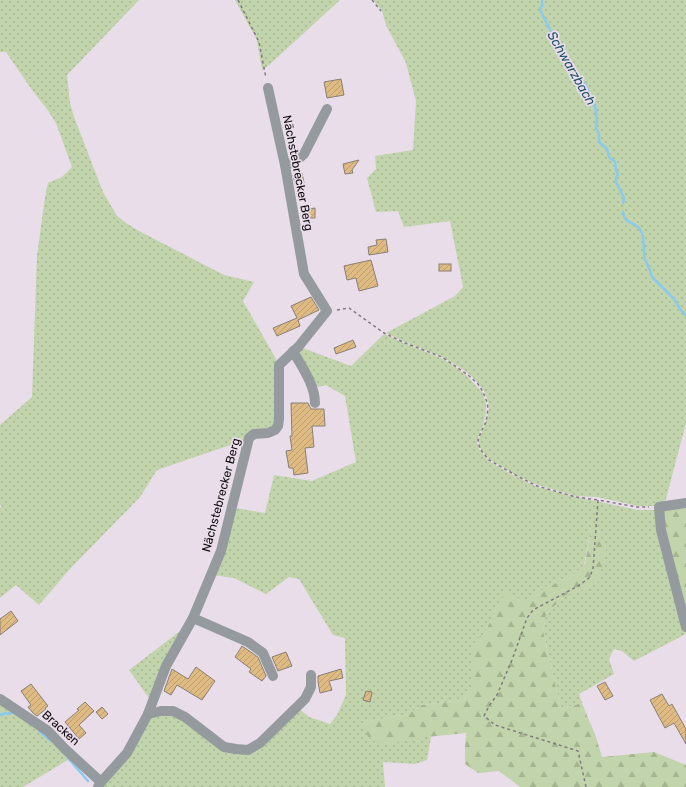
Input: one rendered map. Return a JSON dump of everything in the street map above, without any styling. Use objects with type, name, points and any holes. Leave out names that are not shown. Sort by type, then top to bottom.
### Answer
[{"type":"street","name":"Nächstebrecker Berg","points":[[99,785],[127,752],[148,714],[166,666],[193,618],[221,550],[249,438],[254,434],[268,433],[275,430],[278,426],[279,365],[299,346],[327,311],[304,274],[285,165],[268,88]]},
{"type":"street","points":[[285,165],[296,161],[304,154],[327,109]]},
{"type":"street","points":[[293,352],[312,386],[315,396],[315,403]]},
{"type":"street","points":[[686,503],[659,507],[661,530],[686,627]]},
{"type":"street","points":[[193,618],[248,642],[263,653],[274,676]]},
{"type":"street","points":[[148,714],[161,711],[173,711],[185,717],[224,747],[248,750],[260,743],[305,699],[311,687],[311,675]]},
{"type":"street","name":"Bracken","points":[[0,699],[48,731],[99,785]]},
{"type":"path","points":[[238,0],[259,42],[268,88]]},
{"type":"path","points":[[372,0],[381,11]]},
{"type":"path","points":[[327,311],[349,308],[384,333],[405,343],[442,357],[456,366],[478,384],[483,392],[488,409],[486,422],[478,440],[480,449],[489,460],[537,486],[576,497],[637,507],[659,507]]},
{"type":"path","points":[[586,787],[578,750],[495,725],[484,716],[497,695],[512,660],[527,618],[533,610],[578,586],[589,578],[593,569],[598,500]]},
{"type":"green space","points":[[0,0],[139,0],[67,75],[70,103],[74,117],[103,192],[117,216],[139,231],[224,275],[254,282],[243,301],[276,359],[277,416],[275,425],[269,428],[251,431],[245,440],[157,470],[140,497],[69,570],[39,605],[16,585],[0,598],[0,508],[2,506],[0,505],[0,425],[32,397],[37,256],[45,197],[48,183],[62,177],[72,167],[56,123],[6,52],[0,52]]},
{"type":"green space","points":[[235,0],[340,0],[262,70],[257,40]]},
{"type":"green space","points":[[373,0],[686,0],[686,423],[664,506],[638,506],[597,497],[576,496],[538,485],[519,477],[489,459],[480,448],[479,439],[486,422],[489,409],[484,391],[479,384],[469,374],[442,357],[386,333],[455,296],[463,287],[450,221],[404,227],[398,211],[376,212],[367,178],[376,169],[375,156],[413,150],[416,101],[406,63],[386,25],[382,11]]},
{"type":"green space","points":[[384,334],[441,358],[467,376],[482,392],[486,403],[486,411],[484,422],[477,441],[479,449],[489,461],[537,487],[638,510],[657,510],[686,634],[634,661],[622,651],[614,649],[609,659],[614,674],[579,694],[582,703],[561,709],[543,631],[546,614],[566,595],[598,582],[606,547],[592,522],[584,565],[574,574],[546,588],[523,602],[505,592],[484,634],[471,666],[471,687],[464,700],[422,705],[409,714],[364,722],[431,737],[427,760],[415,764],[383,762],[385,787],[102,787],[149,717],[170,713],[202,732],[248,752],[299,709],[309,717],[330,724],[337,715],[346,695],[345,638],[333,635],[299,579],[289,577],[266,594],[234,578],[212,575],[235,508],[265,513],[274,475],[312,481],[356,462],[345,396],[326,385],[314,388],[296,352],[300,347],[351,366]]},
{"type":"green space","points":[[686,508],[686,620],[660,511]]},
{"type":"green space","points":[[592,521],[606,547],[598,582],[566,595],[546,614],[543,631],[561,709],[582,703],[595,734],[602,757],[654,752],[686,765],[686,787],[520,787],[499,771],[478,773],[465,764],[466,733],[427,737],[384,744],[368,737],[363,722],[409,714],[422,705],[464,700],[471,687],[471,666],[475,640],[484,634],[505,591],[514,595],[523,602],[540,591],[574,574],[585,564]]},
{"type":"green space","points":[[180,631],[151,701],[129,670]]},
{"type":"green space","points":[[0,703],[47,732],[71,758],[23,787],[0,787]]},
{"type":"building","points":[[341,79],[344,95],[327,98],[324,82]]},
{"type":"building","points":[[359,160],[352,170],[353,173],[345,174],[343,164]]},
{"type":"building","points":[[302,173],[304,183],[295,184],[293,175]]},
{"type":"building","points":[[315,208],[315,218],[309,218],[308,209]]},
{"type":"building","points":[[386,239],[388,252],[369,255],[368,247],[377,245],[376,240]]},
{"type":"building","points":[[371,260],[378,286],[359,291],[356,278],[347,280],[344,266]]},
{"type":"building","points":[[439,264],[451,264],[451,271],[439,271]]},
{"type":"building","points":[[311,297],[319,310],[298,320],[300,326],[277,336],[273,328],[297,318],[291,306]]},
{"type":"building","points":[[353,340],[356,347],[336,354],[334,348]]},
{"type":"building","points":[[291,403],[308,403],[311,409],[324,409],[325,426],[312,426],[314,447],[305,448],[308,473],[294,475],[293,468],[289,468],[286,451],[292,450],[290,436],[292,436]]},
{"type":"building","points":[[11,611],[18,621],[0,635],[0,619]]},
{"type":"building","points":[[242,646],[258,657],[266,676],[262,681],[249,672],[251,669],[235,657]]},
{"type":"building","points":[[286,652],[292,666],[278,671],[272,657]]},
{"type":"building","points":[[196,667],[215,681],[202,700],[177,685],[171,695],[164,691],[172,669],[188,679]]},
{"type":"building","points":[[341,669],[343,678],[329,681],[332,690],[320,693],[318,676]]},
{"type":"building","points":[[605,682],[613,696],[605,700],[597,686]]},
{"type":"building","points":[[31,684],[48,706],[37,716],[28,707],[31,705],[21,691]]},
{"type":"building","points":[[366,691],[372,692],[370,702],[363,700]]},
{"type":"building","points":[[662,694],[669,706],[672,704],[686,729],[686,744],[674,723],[665,728],[650,700]]},
{"type":"building","points":[[85,702],[94,711],[79,725],[86,733],[79,739],[65,722],[79,710],[77,709]]},
{"type":"building","points":[[102,707],[108,714],[102,719],[96,712]]},
{"type":"waterway","name":"Schwarzbach","points":[[542,0],[542,6],[540,9],[556,43],[585,84],[589,97],[595,105],[597,121],[596,128],[599,134],[599,142],[607,149],[609,157],[615,162],[618,174],[616,182],[624,198],[623,203]]},
{"type":"waterway","name":"Schwarzbach","points":[[623,212],[626,219],[641,231],[645,259],[652,277],[674,299],[686,316]]},
{"type":"waterway","points":[[0,714],[2,715],[13,712]]},
{"type":"waterway","points":[[39,731],[51,741]]},
{"type":"waterway","points":[[68,758],[88,781]]}]
